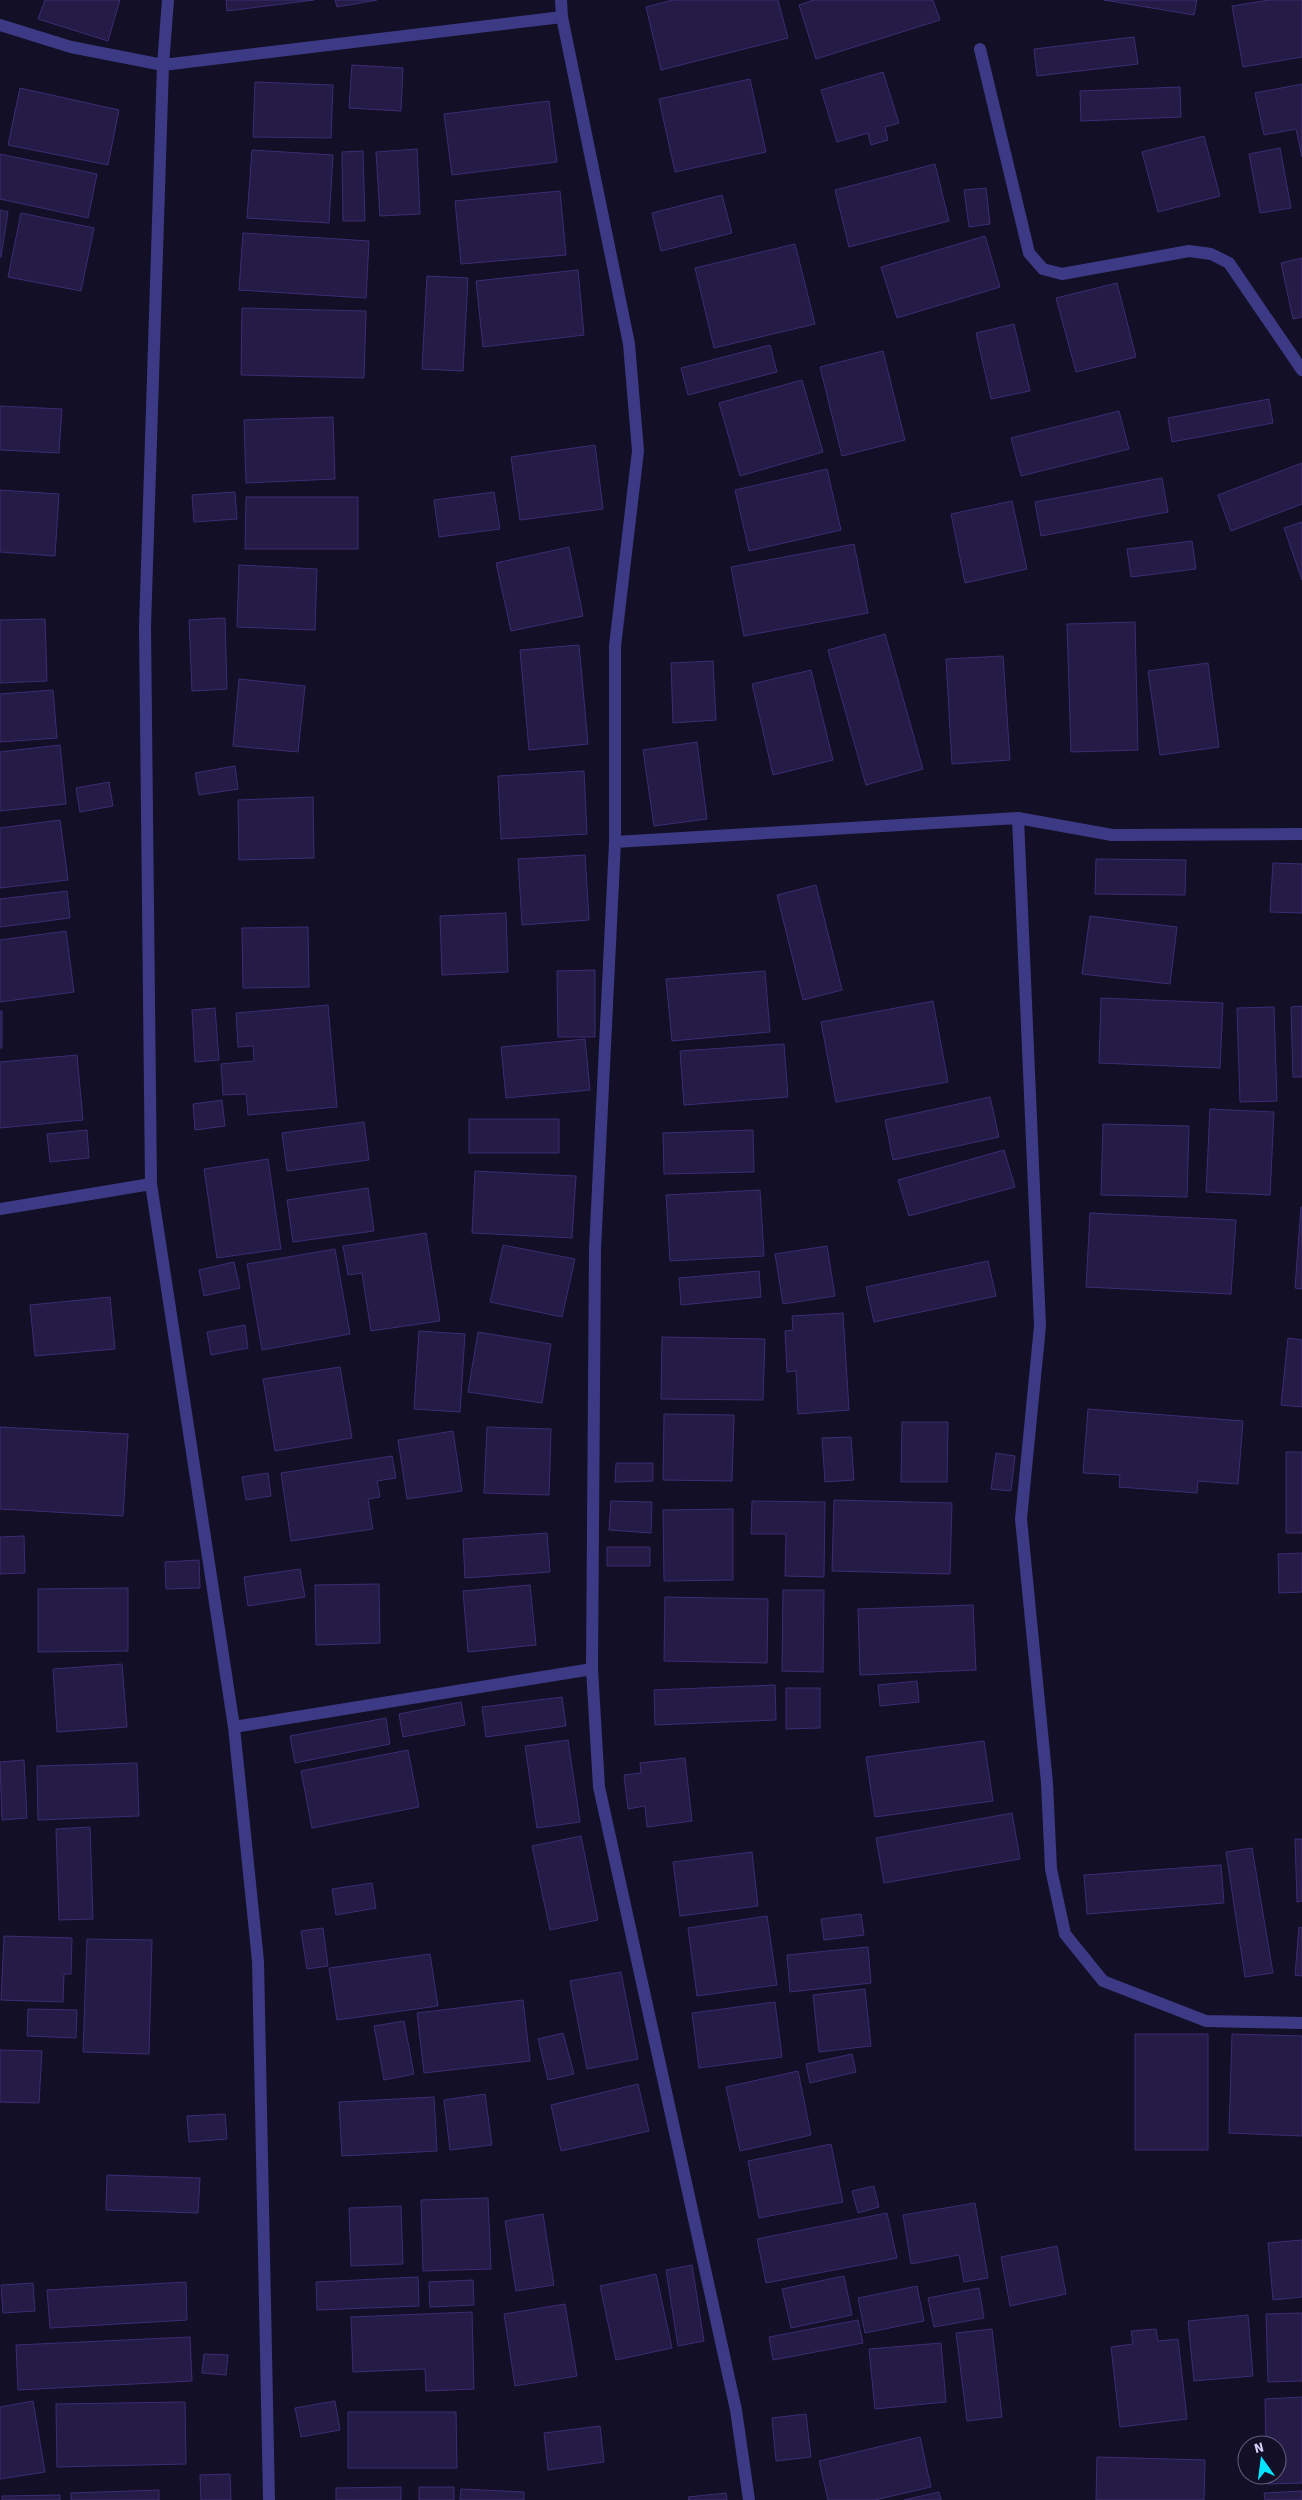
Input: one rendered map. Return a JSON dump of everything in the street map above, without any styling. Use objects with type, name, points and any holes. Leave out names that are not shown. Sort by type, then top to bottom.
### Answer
[{"type":"street","points":[[168,0],[163,64],[145,627],[151,1184],[234,1727],[258,1961],[269,2500]]},
{"type":"street","points":[[561,0],[562,17],[629,344],[638,451],[615,646],[614,842],[594,1249],[592,1669],[599,1787],[736,2410],[749,2500]]},
{"type":"street","points":[[0,25],[71,47],[163,64],[562,17]]},
{"type":"street","points":[[980,49],[1029,253],[1042,269],[1062,274],[1189,251],[1211,254],[1229,263],[1302,370]]},
{"type":"street","points":[[614,842],[1018,818],[1112,835],[1302,834]]},
{"type":"street","points":[[1018,818],[1040,1326],[1022,1519],[1047,1783],[1051,1869],[1065,1934],[1103,1981],[1206,2021],[1302,2023]]},
{"type":"street","points":[[0,1210],[151,1184]]},
{"type":"street","points":[[234,1727],[592,1669]]},
{"type":"building","points":[[45,0],[120,0],[108,41],[38,19]]},
{"type":"building","points":[[226,0],[314,0],[227,11]]},
{"type":"building","points":[[335,0],[377,0],[337,7]]},
{"type":"building","points":[[673,0],[778,0],[788,38],[661,70],[646,7]]},
{"type":"building","points":[[814,0],[933,0],[940,20],[816,59],[799,5]]},
{"type":"building","points":[[1104,0],[1197,0],[1194,15]]},
{"type":"building","points":[[1269,0],[1302,0],[1302,57],[1243,67],[1232,6]]},
{"type":"building","points":[[1134,37],[1138,64],[1037,76],[1034,49]]},
{"type":"building","points":[[352,65],[403,68],[401,111],[349,108]]},
{"type":"building","points":[[883,72],[899,123],[885,127],[888,140],[871,145],[868,133],[837,142],[821,90]]},
{"type":"building","points":[[750,79],[766,152],[675,172],[659,99]]},
{"type":"building","points":[[255,82],[333,85],[331,138],[253,137]]},
{"type":"building","points":[[1302,84],[1302,157],[1296,129],[1264,135],[1255,93]]},
{"type":"building","points":[[1180,87],[1181,117],[1081,121],[1080,91]]},
{"type":"building","points":[[20,88],[119,110],[108,165],[8,145]]},
{"type":"building","points":[[549,101],[557,162],[452,175],[444,114]]},
{"type":"building","points":[[1204,136],[1220,196],[1158,212],[1142,152]]},
{"type":"building","points":[[1280,148],[1291,208],[1260,213],[1249,154]]},
{"type":"building","points":[[417,149],[420,214],[380,216],[376,152]]},
{"type":"building","points":[[252,150],[333,155],[329,223],[247,218]]},
{"type":"building","points":[[363,151],[365,221],[343,221],[342,152]]},
{"type":"building","points":[[0,154],[97,174],[88,218],[0,199]]},
{"type":"building","points":[[935,164],[949,221],[849,247],[835,190]]},
{"type":"building","points":[[986,188],[990,224],[969,227],[964,190]]},
{"type":"building","points":[[560,191],[566,255],[461,264],[455,201]]},
{"type":"building","points":[[722,195],[732,233],[661,251],[652,213]]},
{"type":"building","points":[[0,210],[8,212],[1,257],[0,257]]},
{"type":"building","points":[[21,213],[94,228],[81,291],[8,277]]},
{"type":"building","points":[[243,233],[369,241],[366,298],[239,290]]},
{"type":"building","points":[[985,236],[1000,287],[897,318],[881,267]]},
{"type":"building","points":[[795,244],[815,324],[714,348],[695,268]]},
{"type":"building","points":[[1302,258],[1302,317],[1293,319],[1281,263]]},
{"type":"building","points":[[578,270],[584,335],[483,347],[476,281]]},
{"type":"building","points":[[427,276],[468,278],[463,371],[422,369]]},
{"type":"building","points":[[1117,283],[1136,357],[1076,372],[1056,298]]},
{"type":"building","points":[[242,308],[366,311],[364,378],[241,375]]},
{"type":"building","points":[[1014,324],[1030,391],[991,399],[976,333]]},
{"type":"building","points":[[770,345],[777,372],[688,395],[681,368]]},
{"type":"building","points":[[883,351],[905,440],[842,456],[820,367]]},
{"type":"building","points":[[802,380],[823,452],[740,476],[719,403]]},
{"type":"building","points":[[1269,399],[1273,423],[1172,442],[1168,418]]},
{"type":"building","points":[[0,406],[62,409],[59,453],[0,450]]},
{"type":"building","points":[[1119,411],[1129,449],[1021,476],[1011,438]]},
{"type":"building","points":[[333,417],[335,479],[246,483],[244,420]]},
{"type":"building","points":[[595,445],[603,509],[520,520],[511,457]]},
{"type":"building","points":[[1302,463],[1302,504],[1231,531],[1218,495]]},
{"type":"building","points":[[827,469],[841,530],[749,551],[735,490]]},
{"type":"building","points":[[1162,478],[1168,512],[1041,536],[1035,502]]},
{"type":"building","points":[[0,490],[59,494],[55,556],[0,552]]},
{"type":"building","points":[[235,492],[237,519],[194,522],[192,495]]},
{"type":"building","points":[[494,492],[500,529],[439,537],[434,500]]},
{"type":"building","points":[[246,497],[358,497],[358,549],[245,549]]},
{"type":"building","points":[[1012,501],[1027,569],[965,583],[951,514]]},
{"type":"building","points":[[1302,522],[1302,580],[1284,528]]},
{"type":"building","points":[[1192,541],[1196,569],[1131,577],[1127,549]]},
{"type":"building","points":[[854,544],[868,613],[744,636],[731,567]]},
{"type":"building","points":[[569,547],[583,616],[511,631],[496,563]]},
{"type":"building","points":[[239,565],[317,569],[315,630],[237,627]]},
{"type":"building","points":[[225,618],[227,689],[192,691],[189,620]]},
{"type":"building","points":[[45,619],[47,681],[0,683],[0,620]]},
{"type":"building","points":[[1135,622],[1138,750],[1071,752],[1067,624]]},
{"type":"building","points":[[885,634],[923,769],[866,785],[828,650]]},
{"type":"building","points":[[579,645],[588,744],[529,750],[520,650]]},
{"type":"building","points":[[1003,656],[1010,760],[952,764],[946,659]]},
{"type":"building","points":[[713,661],[716,720],[673,723],[671,663]]},
{"type":"building","points":[[1208,663],[1219,747],[1160,755],[1148,671]]},
{"type":"building","points":[[811,670],[833,760],[773,775],[752,684]]},
{"type":"building","points":[[239,679],[305,686],[298,752],[233,746]]},
{"type":"building","points":[[53,690],[57,738],[0,742],[0,694]]},
{"type":"building","points":[[697,742],[707,819],[654,826],[643,750]]},
{"type":"building","points":[[60,745],[66,804],[0,811],[0,752]]},
{"type":"building","points":[[235,766],[238,789],[199,795],[195,773]]},
{"type":"building","points":[[584,771],[587,834],[501,839],[498,776]]},
{"type":"building","points":[[109,782],[113,806],[80,812],[76,788]]},
{"type":"building","points":[[313,797],[314,858],[239,860],[238,800]]},
{"type":"building","points":[[60,820],[68,880],[0,888],[0,828]]},
{"type":"building","points":[[585,855],[589,920],[522,925],[518,859]]},
{"type":"building","points":[[1096,859],[1186,860],[1185,895],[1095,894]]},
{"type":"building","points":[[1273,863],[1302,864],[1302,913],[1270,912]]},
{"type":"building","points":[[816,885],[842,990],[803,1000],[777,895]]},
{"type":"building","points":[[67,891],[70,918],[0,927],[0,899]]},
{"type":"building","points":[[506,913],[508,972],[442,975],[440,916]]},
{"type":"building","points":[[1090,916],[1177,927],[1170,984],[1082,974]]},
{"type":"building","points":[[308,927],[309,987],[243,988],[242,928]]},
{"type":"building","points":[[66,931],[74,992],[0,1002],[0,940]]},
{"type":"building","points":[[595,970],[595,1037],[558,1037],[557,971]]},
{"type":"building","points":[[765,971],[770,1032],[672,1041],[666,979]]},
{"type":"building","points":[[1101,998],[1223,1003],[1220,1068],[1099,1063]]},
{"type":"building","points":[[933,1001],[948,1082],[836,1102],[821,1022]]},
{"type":"building","points":[[328,1005],[337,1107],[248,1115],[246,1094],[223,1095],[221,1064],[254,1061],[253,1046],[238,1047],[236,1013]]},
{"type":"building","points":[[1302,1006],[1302,1077],[1293,1077],[1291,1007]]},
{"type":"building","points":[[1274,1007],[1277,1101],[1240,1102],[1237,1008]]},
{"type":"building","points":[[215,1008],[219,1060],[195,1062],[192,1010]]},
{"type":"building","points":[[0,1011],[2,1011],[2,1048],[0,1048]]},
{"type":"building","points":[[585,1039],[590,1090],[506,1098],[501,1047]]},
{"type":"building","points":[[784,1044],[788,1097],[684,1105],[680,1051]]},
{"type":"building","points":[[77,1055],[83,1120],[0,1128],[0,1062]]},
{"type":"building","points":[[990,1097],[999,1137],[893,1160],[885,1120]]},
{"type":"building","points":[[222,1100],[225,1126],[195,1130],[193,1104]]},
{"type":"building","points":[[1210,1109],[1274,1112],[1270,1195],[1206,1192]]},
{"type":"building","points":[[469,1119],[559,1119],[559,1153],[469,1153]]},
{"type":"building","points":[[364,1122],[369,1160],[287,1171],[282,1133]]},
{"type":"building","points":[[1103,1124],[1189,1126],[1187,1197],[1101,1195]]},
{"type":"building","points":[[87,1130],[89,1158],[50,1162],[47,1134]]},
{"type":"building","points":[[753,1130],[754,1172],[664,1174],[663,1133]]},
{"type":"building","points":[[1004,1150],[1015,1187],[909,1216],[898,1180]]},
{"type":"building","points":[[268,1159],[281,1249],[217,1258],[204,1169]]},
{"type":"building","points":[[475,1171],[576,1176],[572,1238],[472,1233]]},
{"type":"building","points":[[368,1188],[374,1231],[293,1242],[287,1200]]},
{"type":"building","points":[[760,1190],[764,1256],[670,1261],[666,1195]]},
{"type":"building","points":[[1302,1207],[1302,1289],[1295,1288]]},
{"type":"building","points":[[1090,1213],[1236,1220],[1231,1294],[1086,1287]]},
{"type":"building","points":[[426,1233],[440,1321],[371,1331],[362,1273],[348,1275],[343,1246]]},
{"type":"building","points":[[503,1245],[575,1259],[562,1317],[490,1302]]},
{"type":"building","points":[[827,1246],[835,1296],[783,1304],[775,1254]]},
{"type":"building","points":[[335,1249],[350,1334],[262,1350],[247,1264]]},
{"type":"building","points":[[988,1261],[996,1296],[874,1322],[866,1287]]},
{"type":"building","points":[[234,1262],[240,1288],[204,1296],[199,1270]]},
{"type":"building","points":[[759,1271],[761,1297],[681,1305],[679,1278]]},
{"type":"building","points":[[110,1297],[115,1349],[35,1356],[30,1305]]},
{"type":"building","points":[[843,1313],[849,1410],[798,1414],[796,1371],[787,1372],[785,1331],[793,1330],[792,1316]]},
{"type":"building","points":[[245,1325],[248,1348],[211,1355],[207,1332]]},
{"type":"building","points":[[419,1331],[465,1334],[460,1412],[414,1409]]},
{"type":"building","points":[[478,1332],[551,1344],[542,1403],[468,1392]]},
{"type":"building","points":[[662,1337],[765,1339],[763,1400],[661,1399]]},
{"type":"building","points":[[1288,1338],[1302,1340],[1302,1407],[1281,1405]]},
{"type":"building","points":[[340,1367],[352,1438],[275,1451],[263,1379]]},
{"type":"building","points":[[1088,1409],[1243,1421],[1238,1484],[1198,1481],[1197,1493],[1119,1487],[1120,1475],[1083,1473]]},
{"type":"building","points":[[664,1414],[734,1415],[732,1481],[663,1480]]},
{"type":"building","points":[[902,1422],[948,1422],[947,1482],[901,1482]]},
{"type":"building","points":[[0,1427],[128,1434],[123,1516],[0,1509]]},
{"type":"building","points":[[487,1427],[551,1429],[549,1495],[484,1493]]},
{"type":"building","points":[[453,1431],[462,1491],[407,1499],[398,1440]]},
{"type":"building","points":[[851,1437],[854,1480],[825,1482],[822,1438]]},
{"type":"building","points":[[1286,1452],[1302,1452],[1302,1533],[1286,1533]]},
{"type":"building","points":[[996,1453],[1015,1456],[1011,1491],[991,1489]]},
{"type":"building","points":[[392,1456],[396,1478],[377,1481],[380,1497],[368,1499],[373,1529],[291,1541],[281,1473]]},
{"type":"building","points":[[616,1463],[653,1463],[653,1481],[615,1482]]},
{"type":"building","points":[[268,1473],[271,1496],[246,1500],[242,1477]]},
{"type":"building","points":[[834,1500],[952,1503],[950,1574],[832,1571]]},
{"type":"building","points":[[611,1501],[652,1502],[651,1533],[609,1530]]},
{"type":"building","points":[[752,1501],[825,1502],[824,1577],[785,1576],[786,1534],[751,1534]]},
{"type":"building","points":[[733,1509],[733,1580],[664,1581],[663,1510]]},
{"type":"building","points":[[547,1533],[550,1572],[465,1578],[463,1539]]},
{"type":"building","points":[[24,1536],[25,1573],[0,1574],[0,1537]]},
{"type":"building","points":[[607,1547],[650,1547],[650,1566],[607,1566]]},
{"type":"building","points":[[1302,1553],[1302,1592],[1279,1593],[1278,1554]]},
{"type":"building","points":[[199,1560],[200,1588],[166,1589],[165,1562]]},
{"type":"building","points":[[300,1569],[305,1597],[248,1606],[244,1577]]},
{"type":"building","points":[[379,1584],[380,1643],[316,1645],[315,1585]]},
{"type":"building","points":[[530,1585],[536,1645],[468,1652],[463,1591]]},
{"type":"building","points":[[128,1588],[128,1651],[38,1652],[38,1589]]},
{"type":"building","points":[[783,1590],[824,1590],[823,1672],[782,1671]]},
{"type":"building","points":[[665,1597],[768,1599],[767,1663],[664,1661]]},
{"type":"building","points":[[973,1605],[976,1670],[860,1675],[858,1609]]},
{"type":"building","points":[[122,1664],[127,1727],[57,1732],[53,1669]]},
{"type":"building","points":[[917,1681],[919,1702],[880,1706],[878,1685]]},
{"type":"building","points":[[775,1685],[776,1720],[655,1725],[654,1690]]},
{"type":"building","points":[[786,1688],[820,1688],[820,1728],[786,1729]]},
{"type":"building","points":[[562,1697],[566,1726],[486,1737],[482,1707]]},
{"type":"building","points":[[461,1702],[465,1725],[403,1737],[399,1714]]},
{"type":"building","points":[[386,1718],[390,1744],[295,1763],[290,1736]]},
{"type":"building","points":[[568,1740],[580,1822],[537,1828],[525,1746]]},
{"type":"building","points":[[984,1741],[993,1801],[875,1817],[866,1757]]},
{"type":"building","points":[[408,1750],[419,1807],[312,1828],[301,1771]]},
{"type":"building","points":[[685,1758],[692,1821],[647,1827],[645,1806],[628,1809],[624,1775],[641,1773],[640,1763]]},
{"type":"building","points":[[24,1760],[27,1818],[2,1820],[0,1762]]},
{"type":"building","points":[[137,1763],[139,1816],[38,1820],[37,1766]]},
{"type":"building","points":[[1012,1813],[1020,1859],[884,1883],[876,1838]]},
{"type":"building","points":[[90,1827],[93,1919],[59,1920],[56,1829]]},
{"type":"building","points":[[581,1836],[598,1920],[550,1930],[532,1846]]},
{"type":"building","points":[[1295,1839],[1302,1839],[1302,1901],[1297,1902]]},
{"type":"building","points":[[1252,1848],[1273,1973],[1245,1977],[1226,1852]]},
{"type":"building","points":[[752,1852],[758,1906],[680,1916],[673,1862]]},
{"type":"building","points":[[1221,1865],[1224,1903],[1087,1914],[1084,1875]]},
{"type":"building","points":[[372,1883],[376,1908],[336,1915],[332,1889]]},
{"type":"building","points":[[861,1914],[864,1935],[824,1940],[821,1919]]},
{"type":"building","points":[[767,1916],[777,1985],[697,1996],[688,1928]]},
{"type":"building","points":[[1299,1927],[1302,1928],[1302,1976],[1295,1975]]},
{"type":"building","points":[[323,1928],[328,1966],[307,1969],[301,1931]]},
{"type":"building","points":[[4,1936],[72,1938],[71,1974],[64,1974],[63,2002],[1,2000]]},
{"type":"building","points":[[87,1939],[152,1940],[149,2054],[83,2052]]},
{"type":"building","points":[[868,1947],[871,1983],[790,1992],[787,1955]]},
{"type":"building","points":[[430,1954],[438,2006],[337,2020],[329,1968]]},
{"type":"building","points":[[621,1972],[638,2059],[587,2069],[570,1981]]},
{"type":"building","points":[[865,1989],[871,2046],[819,2052],[813,1995]]},
{"type":"building","points":[[523,2000],[530,2061],[424,2073],[417,2013]]},
{"type":"building","points":[[775,2002],[782,2057],[699,2068],[692,2013]]},
{"type":"building","points":[[28,2009],[77,2010],[76,2038],[27,2036]]},
{"type":"building","points":[[404,2021],[414,2074],[384,2080],[374,2026]]},
{"type":"building","points":[[563,2033],[574,2074],[548,2080],[538,2039]]},
{"type":"building","points":[[1135,2034],[1208,2034],[1208,2150],[1135,2150]]},
{"type":"building","points":[[1232,2034],[1302,2036],[1302,2136],[1229,2133]]},
{"type":"building","points":[[0,2050],[42,2051],[39,2103],[0,2102]]},
{"type":"building","points":[[852,2054],[856,2072],[810,2083],[806,2064]]},
{"type":"building","points":[[798,2071],[811,2135],[740,2151],[726,2087]]},
{"type":"building","points":[[638,2084],[649,2131],[561,2151],[551,2105]]},
{"type":"building","points":[[485,2094],[492,2145],[450,2150],[444,2100]]},
{"type":"building","points":[[434,2097],[437,2151],[342,2156],[339,2102]]},
{"type":"building","points":[[225,2114],[227,2139],[189,2142],[187,2116]]},
{"type":"building","points":[[831,2144],[843,2202],[759,2218],[748,2161]]},
{"type":"building","points":[[107,2175],[200,2178],[198,2213],[106,2210]]},
{"type":"building","points":[[874,2186],[879,2207],[858,2213],[852,2191]]},
{"type":"building","points":[[488,2198],[491,2269],[423,2271],[421,2200]]},
{"type":"building","points":[[975,2203],[988,2278],[964,2282],[959,2255],[911,2264],[903,2215]]},
{"type":"building","points":[[401,2206],[403,2264],[351,2266],[349,2208]]},
{"type":"building","points":[[887,2213],[897,2258],[766,2283],[757,2239]]},
{"type":"building","points":[[543,2214],[554,2285],[516,2291],[505,2221]]},
{"type":"building","points":[[1302,2240],[1302,2297],[1273,2300],[1268,2243]]},
{"type":"building","points":[[1057,2246],[1066,2294],[1010,2306],[1001,2257]]},
{"type":"building","points":[[692,2265],[704,2341],[678,2346],[666,2270]]},
{"type":"building","points":[[656,2274],[672,2348],[616,2360],[600,2286]]},
{"type":"building","points":[[844,2276],[852,2315],[791,2328],[782,2289]]},
{"type":"building","points":[[418,2277],[419,2306],[317,2310],[316,2282]]},
{"type":"building","points":[[473,2280],[474,2305],[430,2307],[429,2282]]},
{"type":"building","points":[[186,2282],[187,2320],[50,2328],[47,2290]]},
{"type":"building","points":[[33,2283],[35,2311],[3,2313],[1,2285]]},
{"type":"building","points":[[917,2286],[924,2321],[865,2333],[858,2298]]},
{"type":"building","points":[[979,2288],[984,2318],[934,2327],[928,2298]]},
{"type":"building","points":[[565,2304],[577,2376],[515,2386],[504,2314]]},
{"type":"building","points":[[472,2312],[474,2389],[426,2391],[425,2369],[353,2372],[351,2317]]},
{"type":"building","points":[[1302,2313],[1302,2381],[1268,2382],[1266,2314]]},
{"type":"building","points":[[1248,2315],[1253,2376],[1194,2381],[1188,2321]]},
{"type":"building","points":[[858,2320],[863,2343],[773,2360],[769,2337]]},
{"type":"building","points":[[992,2329],[1002,2417],[967,2421],[956,2333]]},
{"type":"building","points":[[1156,2329],[1158,2341],[1178,2339],[1187,2419],[1120,2427],[1111,2347],[1133,2344],[1131,2331]]},
{"type":"building","points":[[190,2337],[192,2381],[18,2390],[16,2345]]},
{"type":"building","points":[[941,2343],[946,2402],[875,2409],[869,2349]]},
{"type":"building","points":[[204,2354],[228,2355],[226,2375],[202,2373]]},
{"type":"building","points":[[1302,2397],[1302,2483],[1287,2483],[1287,2435],[1266,2435],[1265,2399]]},
{"type":"building","points":[[33,2401],[45,2472],[0,2479],[0,2407]]},
{"type":"building","points":[[335,2401],[340,2430],[301,2437],[295,2408]]},
{"type":"building","points":[[185,2402],[186,2464],[57,2467],[56,2404]]},
{"type":"building","points":[[348,2412],[456,2412],[457,2468],[348,2468]]},
{"type":"building","points":[[806,2414],[811,2457],[776,2461],[772,2418]]},
{"type":"building","points":[[600,2426],[604,2462],[548,2470],[544,2433]]},
{"type":"building","points":[[920,2437],[931,2487],[875,2500],[828,2500],[819,2461]]},
{"type":"building","points":[[1097,2457],[1205,2460],[1204,2500],[1096,2500]]},
{"type":"building","points":[[230,2474],[231,2500],[201,2500],[200,2475]]},
{"type":"building","points":[[401,2487],[401,2500],[336,2500],[336,2488]]},
{"type":"building","points":[[419,2487],[454,2487],[454,2500],[419,2500]]},
{"type":"building","points":[[461,2489],[524,2492],[524,2500],[460,2500]]},
{"type":"building","points":[[159,2490],[159,2500],[71,2500],[71,2493]]},
{"type":"building","points":[[1302,2491],[1302,2500],[1265,2500],[1264,2493]]},
{"type":"building","points":[[939,2492],[941,2500],[904,2500]]},
{"type":"building","points":[[726,2493],[727,2500],[689,2500],[688,2497]]},
{"type":"building","points":[[60,2495],[60,2500],[2,2500],[2,2496]]}]
